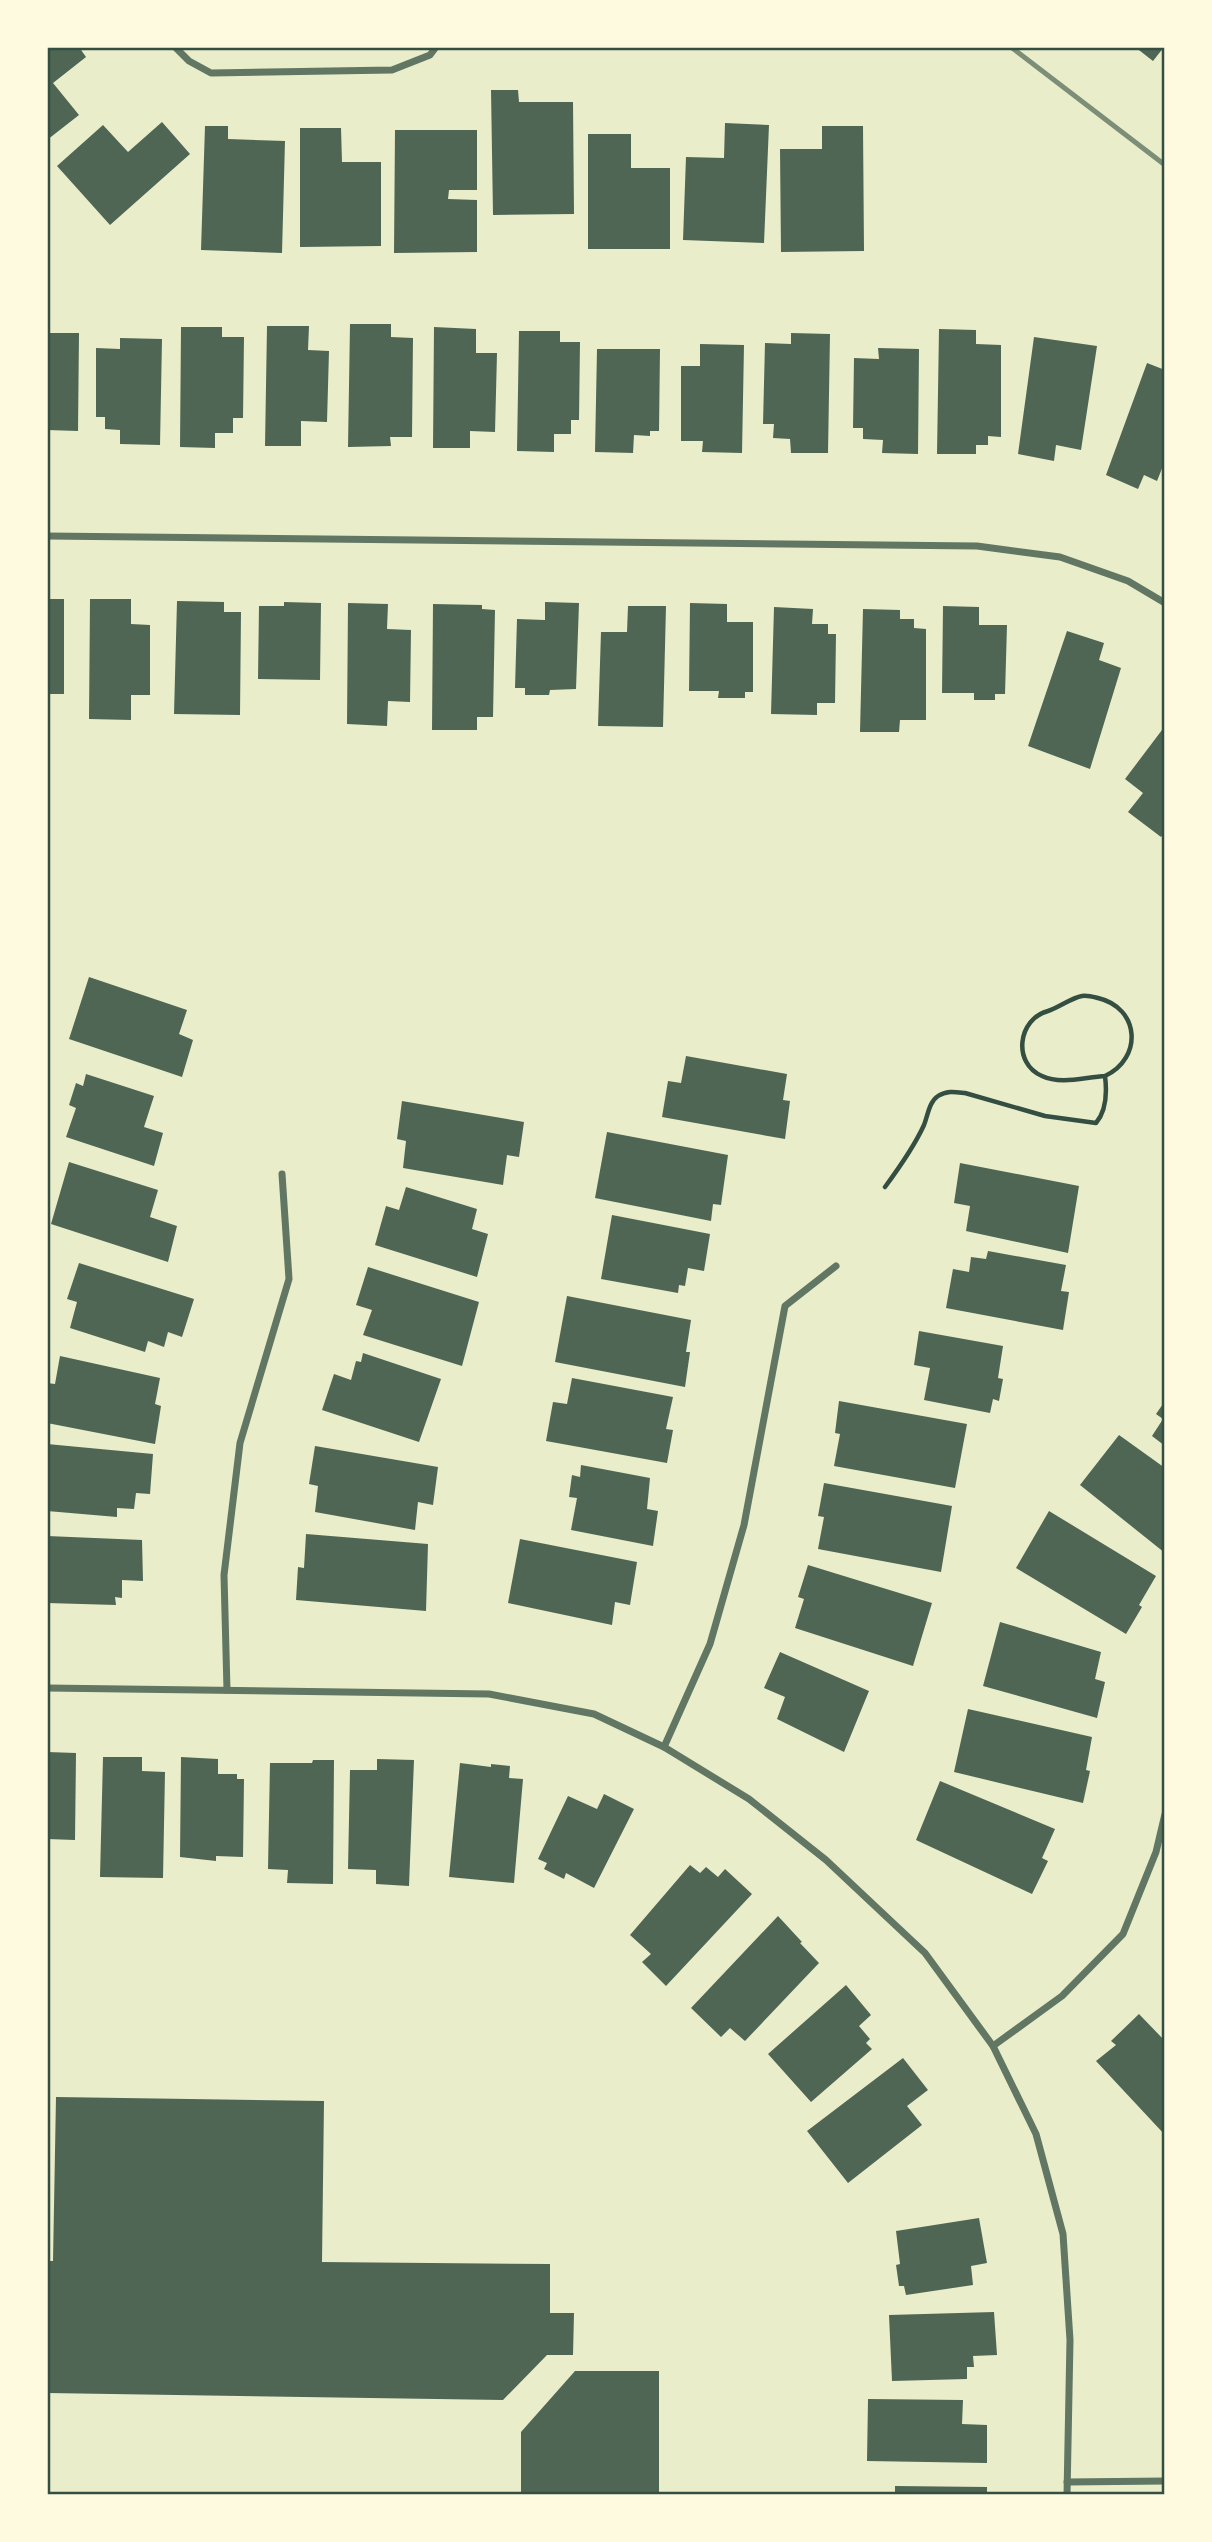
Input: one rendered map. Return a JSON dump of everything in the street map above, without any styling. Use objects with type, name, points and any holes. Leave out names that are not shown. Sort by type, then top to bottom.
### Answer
[{"type":"street","points":[[175,47],[189,61],[211,73],[392,70],[430,55],[436,47]]},
{"type":"street","points":[[47,536],[977,546],[1060,557],[1128,581],[1165,603]]},
{"type":"street","points":[[227,1690],[224,1575],[240,1443],[289,1279],[282,1174]]},
{"type":"street","points":[[664,1747],[710,1644],[744,1525],[785,1306],[836,1266]]},
{"type":"street","points":[[47,1688],[489,1695],[594,1714],[664,1747],[748,1799],[826,1860],[925,1953],[992,2046],[1037,2134],[1063,2234],[1070,2340],[1067,2495]]},
{"type":"street","points":[[992,2046],[1062,1996],[1123,1934],[1156,1852],[1165,1814]]},
{"type":"street","points":[[1067,2482],[1165,2481]]},
{"type":"path","points":[[1083,995],[1116,1004],[1128,1020],[1131,1047],[1122,1066],[1105,1076],[1067,1080],[1041,1076],[1030,1068],[1024,1058],[1022,1038],[1027,1027],[1039,1015],[1083,995]]},
{"type":"path","points":[[885,1187],[911,1148],[936,1097],[954,1091],[1045,1116],[1096,1123],[1102,1116],[1106,1102],[1105,1076]]},
{"type":"building","points":[[47,47],[79,47],[86,57],[53,83],[79,115],[47,140]]},
{"type":"building","points":[[1135,47],[1164,47],[1153,61]]},
{"type":"building","points":[[491,90],[518,90],[519,102],[573,102],[574,214],[493,215]]},
{"type":"building","points":[[162,122],[190,154],[110,225],[57,166],[103,125],[128,152]]},
{"type":"building","points":[[725,123],[769,125],[764,243],[683,240],[686,157],[724,158]]},
{"type":"building","points":[[205,126],[228,126],[228,139],[285,141],[282,253],[201,250]]},
{"type":"building","points":[[822,126],[863,126],[864,251],[781,252],[780,149],[822,149]]},
{"type":"building","points":[[300,128],[341,128],[342,162],[381,162],[381,246],[300,247]]},
{"type":"building","points":[[395,130],[477,130],[477,190],[449,190],[448,199],[477,200],[477,252],[394,253]]},
{"type":"building","points":[[588,134],[631,134],[631,168],[670,168],[670,249],[588,249]]},
{"type":"building","points":[[350,324],[391,324],[391,337],[413,338],[412,437],[390,437],[391,446],[348,447]]},
{"type":"building","points":[[267,326],[309,326],[308,350],[329,351],[327,422],[301,421],[301,446],[265,446]]},
{"type":"building","points":[[181,327],[222,327],[222,337],[244,337],[243,418],[233,418],[233,433],[215,433],[215,448],[180,447]]},
{"type":"building","points":[[434,327],[476,329],[476,353],[497,353],[495,432],[470,431],[470,448],[433,448]]},
{"type":"building","points":[[939,329],[976,330],[976,344],[1001,345],[1001,437],[988,436],[988,445],[976,445],[976,454],[937,454]]},
{"type":"building","points":[[519,331],[560,331],[560,342],[580,342],[579,420],[571,420],[571,434],[554,434],[554,452],[517,451]]},
{"type":"building","points":[[47,333],[79,333],[78,431],[47,430]]},
{"type":"building","points":[[791,333],[830,334],[828,453],[791,453],[790,439],[773,438],[774,424],[763,424],[765,343],[791,344]]},
{"type":"building","points":[[1034,337],[1097,346],[1081,450],[1056,445],[1054,461],[1018,454]]},
{"type":"building","points":[[120,338],[162,339],[160,445],[120,444],[120,430],[105,429],[105,417],[96,417],[96,348],[120,349]]},
{"type":"building","points":[[700,344],[744,345],[742,453],[702,452],[703,441],[681,441],[681,366],[700,366]]},
{"type":"building","points":[[878,348],[919,349],[918,454],[882,453],[883,440],[863,439],[863,428],[853,428],[854,358],[879,359]]},
{"type":"building","points":[[597,349],[660,349],[659,431],[650,431],[650,436],[634,435],[633,453],[595,452]]},
{"type":"building","points":[[1147,363],[1165,370],[1165,466],[1157,481],[1144,475],[1138,489],[1106,475]]},
{"type":"building","points":[[47,599],[64,599],[64,694],[47,694]]},
{"type":"building","points":[[90,599],[131,599],[131,624],[150,625],[150,695],[131,695],[131,720],[89,719]]},
{"type":"building","points":[[177,601],[224,602],[224,612],[241,612],[240,715],[174,714]]},
{"type":"building","points":[[284,602],[321,603],[320,680],[258,679],[259,606],[284,606]]},
{"type":"building","points":[[545,602],[579,603],[576,689],[550,690],[549,695],[525,695],[525,688],[515,688],[517,619],[545,620]]},
{"type":"building","points":[[348,603],[388,604],[387,629],[411,630],[410,702],[388,701],[387,726],[347,724]]},
{"type":"building","points":[[690,603],[727,604],[727,622],[753,622],[753,692],[745,692],[745,698],[718,698],[719,691],[689,691]]},
{"type":"building","points":[[433,604],[482,605],[482,609],[495,610],[493,717],[477,717],[477,730],[432,730]]},
{"type":"building","points":[[628,606],[666,606],[663,727],[598,726],[601,632],[627,632]]},
{"type":"building","points":[[943,606],[979,607],[979,625],[1007,625],[1005,694],[995,694],[995,700],[974,700],[974,693],[942,693]]},
{"type":"building","points":[[774,607],[813,609],[812,624],[828,624],[828,634],[836,634],[835,703],[817,703],[817,715],[771,714]]},
{"type":"building","points":[[863,609],[900,610],[900,619],[914,619],[914,628],[926,629],[926,720],[900,720],[899,732],[860,732]]},
{"type":"building","points":[[1067,631],[1104,643],[1099,660],[1121,668],[1090,769],[1028,746]]},
{"type":"building","points":[[1165,726],[1165,831],[1161,837],[1128,812],[1143,793],[1125,779]]},
{"type":"building","points":[[89,977],[187,1010],[179,1034],[193,1040],[182,1077],[69,1039]]},
{"type":"building","points":[[686,1056],[787,1074],[783,1100],[790,1101],[785,1139],[662,1117],[668,1081],[681,1083]]},
{"type":"building","points":[[86,1074],[154,1096],[144,1127],[163,1133],[154,1166],[66,1137],[76,1108],[69,1105],[76,1083],[83,1086]]},
{"type":"building","points":[[402,1101],[524,1122],[519,1157],[507,1155],[503,1185],[403,1168],[406,1141],[397,1139]]},
{"type":"building","points":[[607,1132],[728,1155],[721,1205],[713,1204],[711,1221],[595,1198]]},
{"type":"building","points":[[69,1162],[158,1190],[150,1217],[177,1226],[168,1262],[51,1224]]},
{"type":"building","points":[[960,1163],[1079,1186],[1068,1253],[966,1231],[970,1206],[954,1203]]},
{"type":"building","points":[[406,1187],[477,1209],[472,1229],[488,1234],[477,1277],[375,1245],[386,1206],[399,1210]]},
{"type":"building","points":[[612,1215],[710,1234],[704,1271],[688,1268],[685,1286],[679,1285],[678,1293],[601,1279]]},
{"type":"building","points":[[988,1251],[1066,1265],[1061,1291],[1069,1292],[1063,1330],[946,1308],[953,1269],[969,1272],[971,1257],[986,1259]]},
{"type":"building","points":[[79,1263],[194,1299],[182,1337],[168,1332],[164,1347],[148,1341],[145,1352],[70,1328],[77,1302],[67,1299]]},
{"type":"building","points":[[368,1267],[479,1302],[462,1366],[363,1335],[372,1310],[356,1305]]},
{"type":"building","points":[[567,1296],[691,1320],[686,1352],[690,1352],[685,1387],[555,1362]]},
{"type":"building","points":[[919,1331],[1003,1346],[998,1378],[1003,1379],[999,1401],[993,1399],[990,1413],[924,1400],[930,1368],[914,1365]]},
{"type":"building","points":[[363,1353],[441,1379],[419,1442],[322,1410],[334,1374],[351,1380],[356,1361],[361,1362]]},
{"type":"building","points":[[60,1356],[160,1378],[155,1404],[161,1406],[155,1444],[47,1423],[47,1383],[55,1384]]},
{"type":"building","points":[[572,1378],[673,1397],[666,1429],[673,1430],[667,1463],[546,1441],[553,1402],[567,1404]]},
{"type":"building","points":[[839,1401],[967,1424],[955,1488],[834,1466],[840,1434],[835,1433]]},
{"type":"building","points":[[1165,1401],[1165,1446],[1152,1436],[1163,1419],[1156,1414]]},
{"type":"building","points":[[1119,1435],[1165,1468],[1165,1553],[1080,1485]]},
{"type":"building","points":[[47,1444],[153,1454],[150,1494],[136,1493],[134,1509],[117,1508],[117,1517],[47,1511]]},
{"type":"building","points":[[315,1446],[438,1467],[433,1505],[418,1502],[415,1530],[315,1512],[318,1486],[309,1484]]},
{"type":"building","points":[[581,1465],[650,1478],[647,1509],[658,1511],[653,1546],[571,1530],[577,1498],[569,1497],[572,1475],[580,1477]]},
{"type":"building","points":[[824,1483],[952,1506],[941,1572],[818,1549],[824,1517],[818,1516]]},
{"type":"building","points":[[1049,1511],[1156,1576],[1126,1634],[1016,1568]]},
{"type":"building","points":[[306,1534],[428,1544],[426,1611],[296,1600],[298,1567],[304,1568]]},
{"type":"building","points":[[47,1536],[142,1540],[143,1581],[122,1580],[122,1598],[115,1597],[116,1605],[47,1603]]},
{"type":"building","points":[[520,1539],[637,1562],[630,1605],[615,1602],[612,1625],[508,1603]]},
{"type":"building","points":[[808,1565],[932,1603],[913,1666],[795,1628],[804,1599],[798,1597]]},
{"type":"building","points":[[1000,1622],[1101,1652],[1095,1679],[1105,1682],[1097,1718],[983,1686]]},
{"type":"building","points":[[780,1652],[869,1691],[844,1752],[777,1719],[785,1697],[764,1688]]},
{"type":"building","points":[[968,1709],[1092,1737],[1086,1770],[1090,1771],[1083,1803],[954,1772]]},
{"type":"building","points":[[47,1752],[76,1753],[75,1840],[47,1839]]},
{"type":"building","points":[[103,1757],[142,1757],[142,1771],[165,1772],[163,1878],[100,1877]]},
{"type":"building","points":[[181,1757],[218,1759],[218,1774],[237,1774],[237,1779],[244,1779],[243,1857],[216,1856],[216,1861],[180,1857]]},
{"type":"building","points":[[377,1759],[414,1760],[409,1886],[376,1884],[376,1870],[348,1869],[350,1770],[377,1770]]},
{"type":"building","points":[[313,1760],[334,1760],[333,1884],[287,1883],[288,1870],[268,1869],[270,1763],[312,1763]]},
{"type":"building","points":[[460,1763],[491,1767],[491,1764],[510,1766],[509,1778],[523,1779],[514,1883],[449,1877]]},
{"type":"building","points":[[940,1781],[1055,1829],[1042,1858],[1048,1861],[1032,1894],[916,1840]]},
{"type":"building","points":[[604,1794],[634,1809],[594,1888],[566,1873],[564,1879],[544,1869],[547,1863],[538,1859],[568,1796],[597,1809]]},
{"type":"building","points":[[690,1865],[700,1873],[706,1867],[718,1877],[725,1869],[752,1894],[666,1986],[642,1962],[651,1954],[630,1935]]},
{"type":"building","points":[[778,1916],[819,1963],[745,2041],[730,2028],[721,2037],[691,2008]]},
{"type":"building","points":[[846,1985],[871,2015],[859,2026],[870,2039],[866,2043],[872,2049],[811,2102],[768,2054]]},
{"type":"building","points":[[1139,2014],[1165,2041],[1165,2135],[1096,2061],[1116,2045],[1111,2041]]},
{"type":"building","points":[[903,2058],[928,2090],[907,2106],[922,2125],[848,2183],[807,2131]]},
{"type":"building","points":[[56,2097],[324,2101],[322,2262],[550,2264],[550,2313],[574,2313],[573,2355],[547,2355],[503,2400],[47,2393],[47,2261],[53,2261]]},
{"type":"building","points":[[979,2218],[987,2263],[971,2266],[973,2285],[906,2295],[904,2286],[899,2286],[896,2265],[900,2264],[896,2231]]},
{"type":"building","points":[[994,2312],[997,2355],[973,2356],[974,2367],[967,2367],[967,2379],[892,2381],[889,2315]]},
{"type":"building","points":[[575,2371],[659,2371],[659,2495],[521,2495],[521,2432]]},
{"type":"building","points":[[868,2399],[963,2400],[962,2424],[987,2425],[987,2463],[867,2461]]},
{"type":"building","points":[[895,2486],[987,2487],[987,2495],[895,2495]]},
{"type":"railway","points":[[1011,47],[1165,165]]}]
